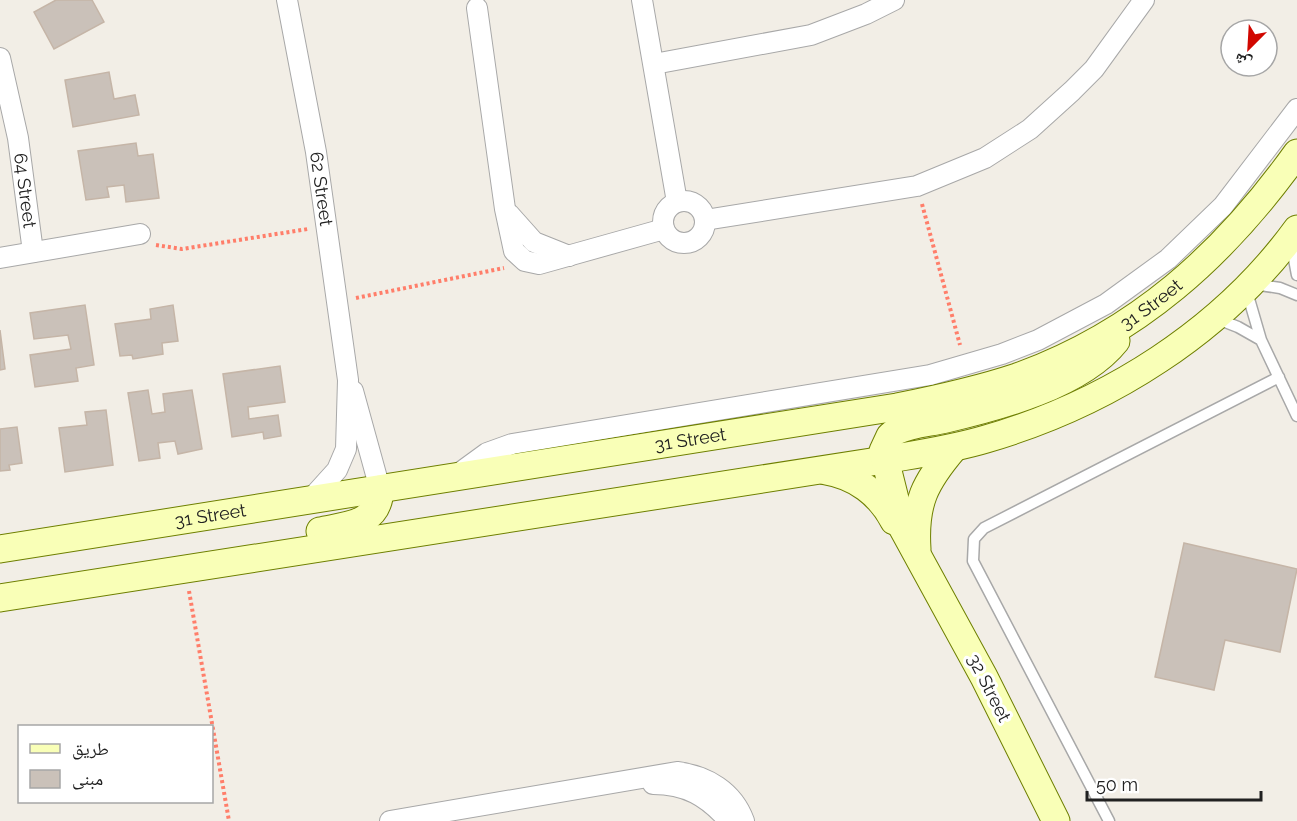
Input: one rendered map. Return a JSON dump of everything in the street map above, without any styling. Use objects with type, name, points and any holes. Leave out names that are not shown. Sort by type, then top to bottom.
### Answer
[{"type":"street","name":"62 Street","points":[[287,0],[315,141],[348,380],[346,449],[337,470],[309,501]]},
{"type":"street","points":[[642,0],[677,202]]},
{"type":"street","points":[[654,64],[810,35],[866,14],[894,0]]},
{"type":"street","points":[[705,220],[917,186],[986,158],[1030,129],[1094,69],[1144,0]]},
{"type":"street","points":[[477,8],[505,209],[514,251],[520,257],[539,264],[664,229]]},
{"type":"street","name":"64 Street","points":[[0,57],[18,138],[33,252]]},
{"type":"street","points":[[453,478],[487,453],[512,444],[895,381],[965,366],[1020,347],[1072,323],[1114,299],[1168,259],[1223,206],[1297,109]]},
{"type":"street","name":"31 Street","points":[[0,549],[897,407],[978,389],[1047,365],[1131,321],[1165,296],[1230,238],[1297,153]]},
{"type":"street","points":[[677,202],[692,202],[703,213],[704,229],[693,241],[676,241],[664,229],[666,210],[677,202]]},
{"type":"street","points":[[505,209],[534,242],[569,256]]},
{"type":"street","points":[[0,598],[884,460],[954,447],[1026,427],[1106,391],[1144,369],[1214,318],[1248,286],[1294,233]]},
{"type":"street","name":"64 Street","points":[[0,258],[140,234]]},
{"type":"street","points":[[884,460],[883,451],[890,436],[904,427],[993,406],[1075,374],[1107,351],[1131,321]]},
{"type":"street","name":"62 Street","points":[[348,380],[358,405],[380,489]]},
{"type":"street","name":"32 Street","points":[[918,556],[916,524],[920,499],[931,476],[954,447]]},
{"type":"street","name":"32 Street","points":[[884,460],[896,512],[984,677],[1056,821]]},
{"type":"street","points":[[821,470],[848,477],[872,492],[890,513],[905,543],[918,556]]},
{"type":"street","points":[[240,561],[295,537],[362,522],[376,509],[380,489]]},
{"type":"street","points":[[390,821],[677,772],[690,774],[725,792],[737,806],[744,821]]},
{"type":"street","points":[[623,781],[686,788],[699,794],[729,821]]},
{"type":"lane","points":[[1294,233],[1297,275]]},
{"type":"lane","points":[[1297,295],[1280,288],[1248,286],[1261,340],[1297,416]]},
{"type":"lane","points":[[1214,318],[1238,327],[1261,340]]},
{"type":"lane","points":[[1109,821],[973,561],[974,539],[984,528],[1279,377]]},
{"type":"path","points":[[917,186],[965,366]]},
{"type":"path","points":[[140,234],[161,248],[182,249],[327,226]]},
{"type":"path","points":[[338,301],[495,272],[520,257]]},
{"type":"path","points":[[185,570],[212,725]]},
{"type":"path","points":[[213,730],[229,821]]},
{"type":"building","points":[[56,0],[92,0],[104,22],[54,49],[34,12]]},
{"type":"building","points":[[109,72],[114,99],[135,95],[139,115],[73,127],[65,80]]},
{"type":"building","points":[[136,143],[138,156],[153,154],[159,198],[126,202],[124,185],[107,187],[109,197],[86,200],[78,151]]},
{"type":"building","points":[[85,305],[94,365],[76,368],[78,381],[35,387],[30,355],[71,349],[68,335],[34,339],[30,313]]},
{"type":"building","points":[[173,305],[178,341],[162,343],[163,354],[133,359],[132,355],[120,356],[115,324],[151,319],[150,309]]},
{"type":"building","points":[[0,330],[5,369],[0,370]]},
{"type":"building","points":[[280,366],[285,402],[248,407],[249,419],[278,415],[281,436],[264,439],[263,432],[232,437],[223,374]]},
{"type":"building","points":[[148,390],[152,414],[165,412],[163,394],[192,390],[202,449],[178,454],[175,441],[158,443],[160,458],[139,461],[128,393]]},
{"type":"building","points":[[106,410],[113,465],[65,472],[59,428],[87,425],[85,412]]},
{"type":"building","points":[[17,427],[22,463],[9,465],[10,470],[0,471],[0,429]]},
{"type":"building","points":[[1184,543],[1297,569],[1280,652],[1225,640],[1214,690],[1155,677]]}]
